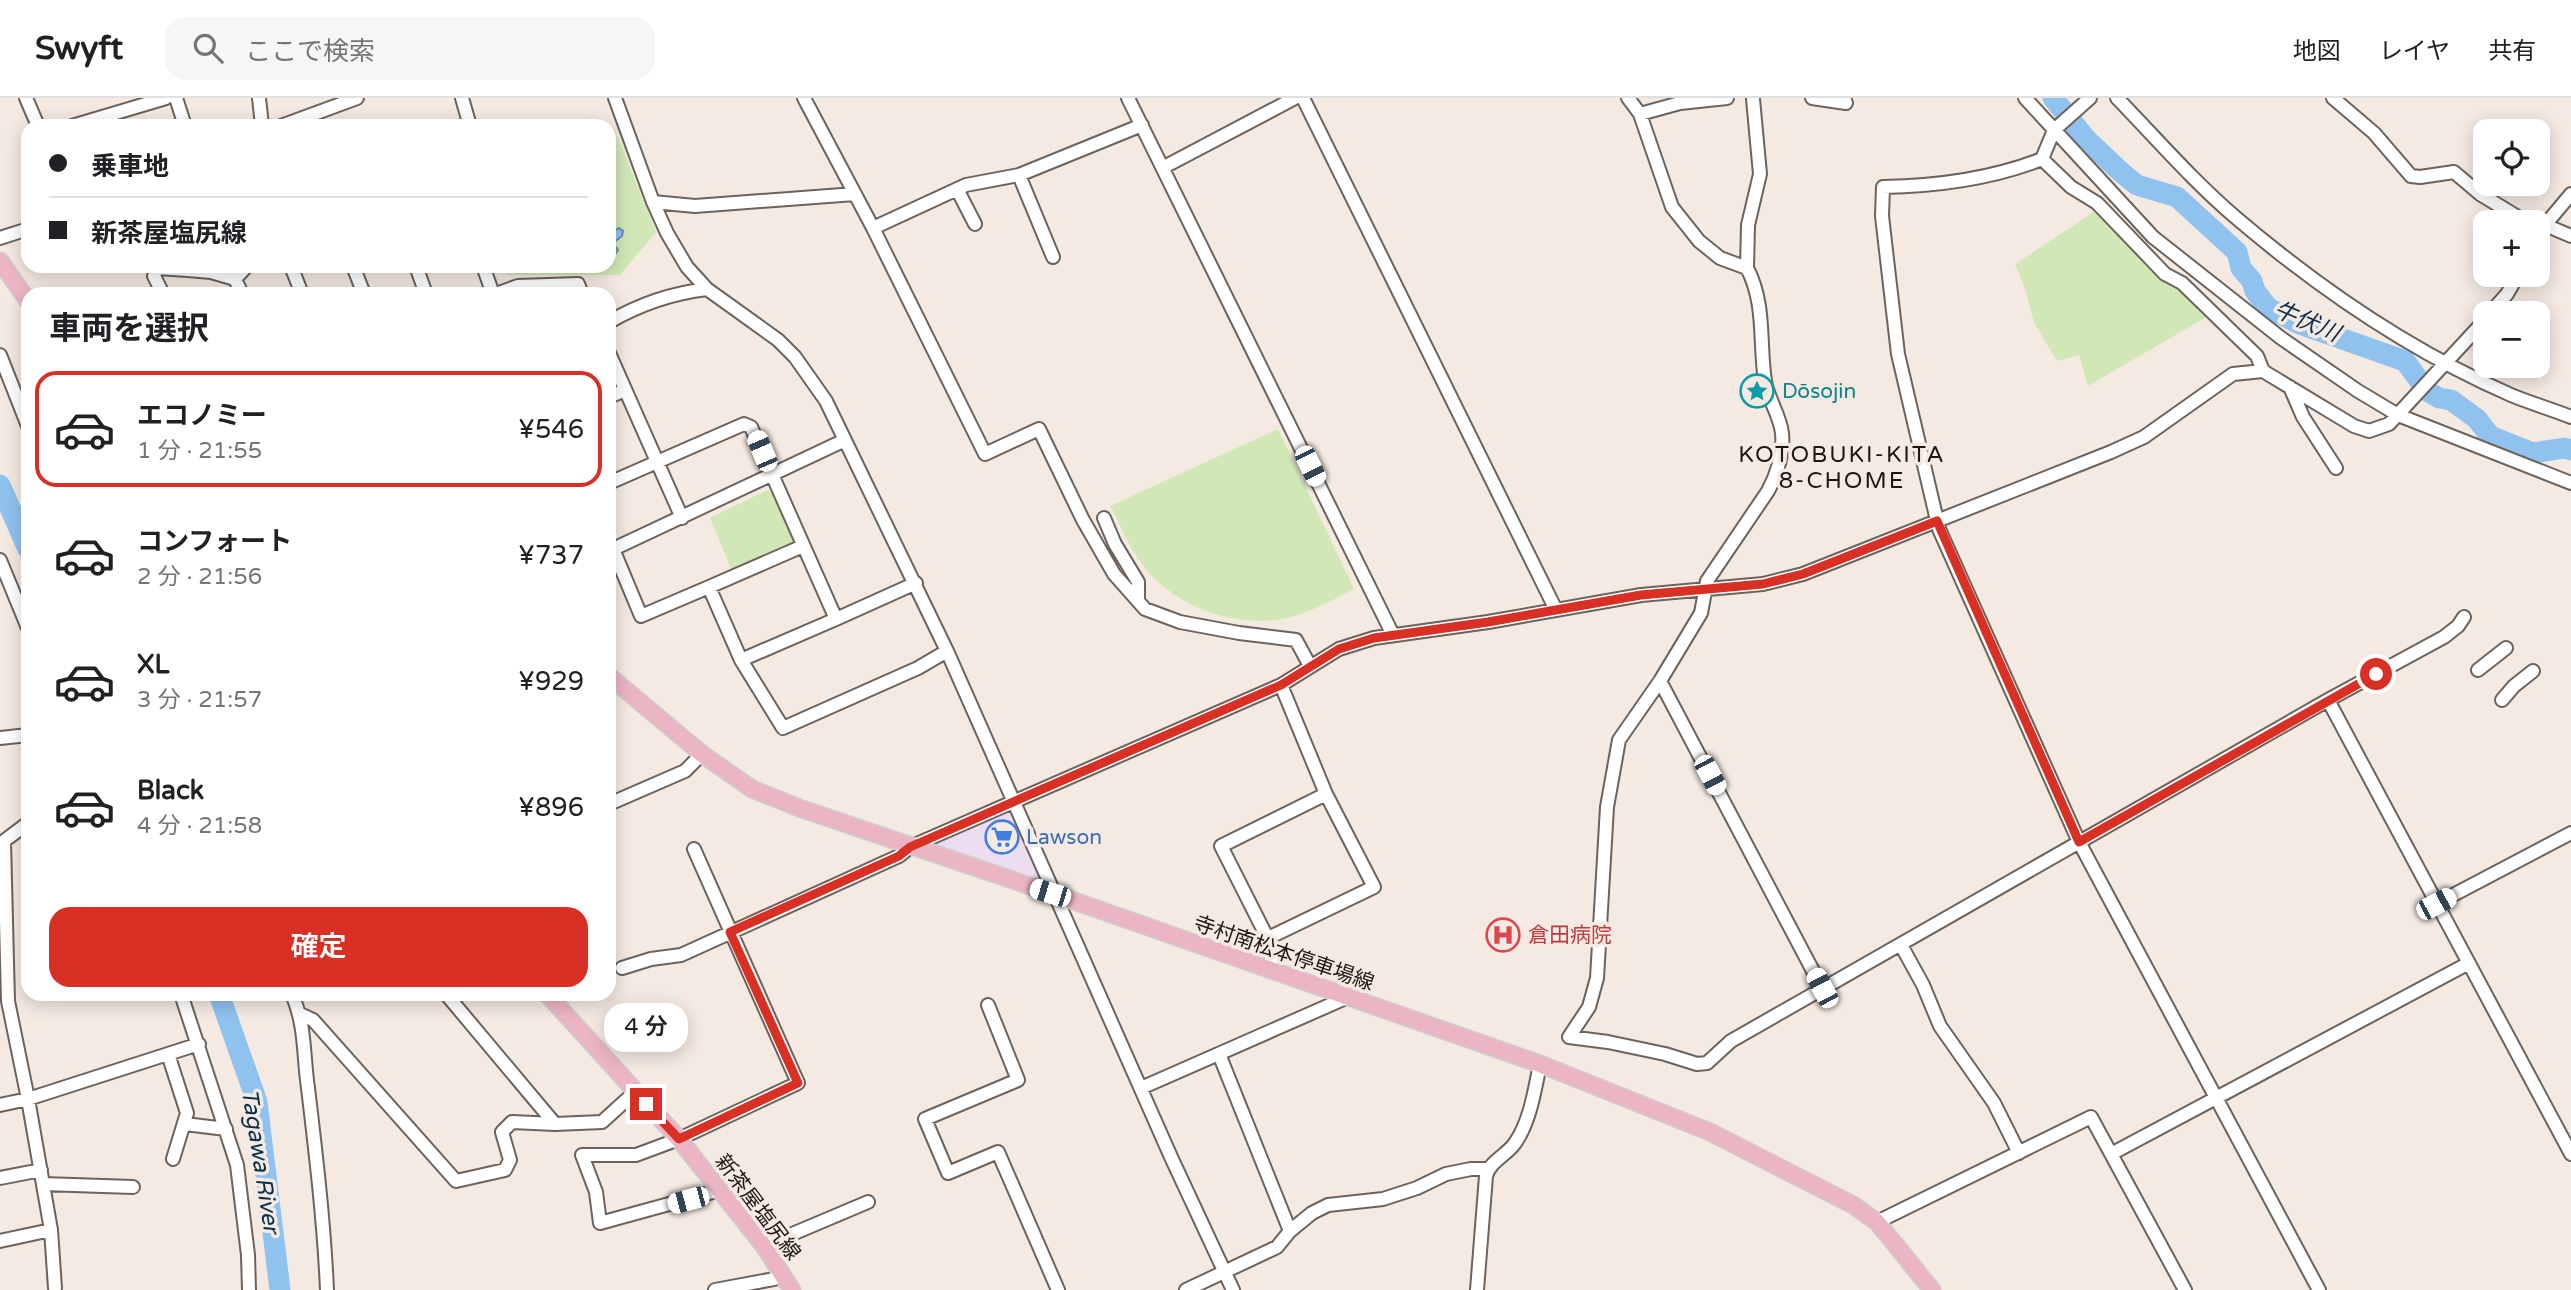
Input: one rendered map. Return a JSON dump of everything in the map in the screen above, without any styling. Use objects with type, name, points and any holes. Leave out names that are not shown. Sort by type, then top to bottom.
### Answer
[{"type":"main road","points":[[0,261],[21,291]]},
{"type":"main road","name":"寺村南松本停車場線","points":[[616,682],[702,754],[752,789],[910,847],[1057,895],[1540,1064],[1710,1132],[1853,1205],[1877,1222],[1932,1290]]},
{"type":"main road","name":"新茶屋塩尻線","points":[[553,1001],[679,1139],[764,1246],[792,1290]]},
{"type":"street","points":[[26,98],[35,119]]},
{"type":"street","points":[[93,119],[149,100],[166,98]]},
{"type":"street","points":[[176,98],[183,119]]},
{"type":"street","points":[[259,98],[261,119]]},
{"type":"street","points":[[300,119],[357,98]]},
{"type":"street","points":[[462,98],[468,119]]},
{"type":"street","points":[[615,98],[653,202],[687,267],[707,289],[778,340],[795,357],[826,401],[916,583],[1233,1290]]},
{"type":"street","points":[[804,98],[873,228],[985,454],[1039,429],[1083,520],[1114,574],[1145,609],[1180,622],[1296,640],[1310,666]]},
{"type":"street","points":[[1128,98],[1393,635]]},
{"type":"street","points":[[1164,167],[1295,98]]},
{"type":"street","points":[[1303,98],[1556,611]]},
{"type":"street","points":[[1628,98],[1640,114],[1672,207],[1699,241],[1720,258],[1748,268]]},
{"type":"street","points":[[1640,114],[1680,103],[1727,98]]},
{"type":"street","points":[[1754,98],[1760,174],[1748,225],[1748,268],[1758,297],[1766,385],[1779,420],[1781,456],[1768,491],[1707,581],[1701,613],[1660,681],[1619,740],[1607,807],[1597,978],[1589,1007],[1569,1037],[1631,1047],[1697,1064],[1707,1063],[1731,1041],[1822,988],[2328,700],[2444,637],[2458,626],[2464,617]]},
{"type":"street","points":[[1812,98],[1846,103],[1844,98]]},
{"type":"street","points":[[2025,98],[2153,237],[2281,338],[2358,391],[2571,483]]},
{"type":"street","points":[[2090,98],[2054,130],[2042,159],[2027,165],[1930,186],[1883,187],[1882,216],[1898,354],[1937,521],[2079,842],[2319,1290]]},
{"type":"street","points":[[2117,98],[2233,215],[2368,318],[2443,366],[2511,395],[2571,416]]},
{"type":"street","points":[[2333,98],[2374,134],[2411,176],[2454,172],[2480,194],[2506,210]]},
{"type":"street","points":[[873,228],[966,185],[1019,175],[1142,125]]},
{"type":"street","points":[[2042,159],[2071,187],[2097,203],[2165,274],[2182,283],[2257,356],[2263,371]]},
{"type":"street","points":[[1019,175],[1053,257]]},
{"type":"street","points":[[957,189],[975,223]]},
{"type":"street","points":[[653,202],[695,206],[855,194]]},
{"type":"street","points":[[2550,219],[2571,194]]},
{"type":"street","points":[[0,238],[21,231]]},
{"type":"street","points":[[2550,233],[2571,236]]},
{"type":"street","points":[[214,273],[235,279],[239,287]]},
{"type":"street","points":[[235,279],[241,273]]},
{"type":"street","points":[[516,287],[578,284],[579,287]]},
{"type":"street","points":[[616,318],[627,311],[680,292],[707,289]]},
{"type":"street","points":[[622,968],[651,959],[681,955],[899,856],[910,847],[1281,685],[1339,649],[1374,638],[1556,611],[1641,595],[1763,584],[1803,574],[2144,437],[2233,374],[2263,371],[2354,426],[2368,430],[2389,424],[2473,333]]},
{"type":"street","points":[[0,355],[21,408]]},
{"type":"street","points":[[616,369],[682,518]]},
{"type":"street","points":[[2290,387],[2303,416],[2336,468]]},
{"type":"street","points":[[616,394],[625,390]]},
{"type":"street","points":[[616,480],[744,424],[751,427],[836,619]]},
{"type":"street","points":[[616,548],[845,440]]},
{"type":"street","points":[[1104,519],[1115,544],[1138,582],[1138,601]]},
{"type":"street","points":[[616,561],[641,616],[803,546]]},
{"type":"street","points":[[0,560],[21,611]]},
{"type":"street","points":[[741,660],[916,583]]},
{"type":"street","points":[[709,587],[741,660],[783,728],[918,668],[947,651]]},
{"type":"street","points":[[2478,670],[2506,648]]},
{"type":"street","points":[[2502,700],[2533,671]]},
{"type":"street","points":[[1660,681],[1822,988]]},
{"type":"street","points":[[1268,938],[1374,887],[1326,794],[1281,685]]},
{"type":"street","points":[[2328,700],[2571,1154]]},
{"type":"street","points":[[0,738],[21,736]]},
{"type":"street","points":[[616,800],[685,771],[702,754]]},
{"type":"street","points":[[1271,970],[1271,945],[1222,846],[1326,794]]},
{"type":"street","points":[[21,828],[4,841],[3,957],[8,1001],[6,1022],[28,1099],[51,1230],[55,1288]]},
{"type":"street","points":[[2436,904],[2571,833]]},
{"type":"street","points":[[695,848],[798,1083],[679,1139],[636,1155],[582,1155],[596,1192],[600,1223],[720,1190]]},
{"type":"street","points":[[1901,945],[1923,985],[1940,1026],[1994,1103],[2019,1153]]},
{"type":"street","points":[[2111,1154],[2469,963]]},
{"type":"street","points":[[1141,1088],[1348,998]]},
{"type":"street","points":[[184,1001],[239,1177],[249,1290]]},
{"type":"street","points":[[295,1001],[300,1014],[317,1149],[327,1290]]},
{"type":"street","points":[[452,1001],[555,1124]]},
{"type":"street","points":[[988,1005],[1018,1080],[925,1119],[948,1174],[998,1152],[1058,1290]]},
{"type":"street","points":[[300,1014],[313,1020],[456,1181],[505,1170],[510,1160],[502,1132],[512,1122],[602,1122],[635,1092]]},
{"type":"street","points":[[0,1105],[28,1099],[199,1044]]},
{"type":"street","points":[[167,1054],[187,1113],[173,1159]]},
{"type":"street","points":[[1219,1054],[1290,1231]]},
{"type":"street","points":[[1186,1290],[1277,1247],[1290,1231],[1312,1213],[1328,1205],[1383,1199],[1417,1188],[1446,1174],[1488,1169],[1515,1144],[1525,1122],[1540,1064]]},
{"type":"street","points":[[1877,1222],[2091,1117],[2185,1290]]},
{"type":"street","points":[[185,1124],[226,1129]]},
{"type":"street","points":[[1477,1290],[1488,1169]]},
{"type":"street","points":[[0,1178],[41,1170]]},
{"type":"street","points":[[43,1184],[133,1187]]},
{"type":"street","points":[[764,1246],[868,1202]]},
{"type":"street","points":[[0,1241],[51,1230]]},
{"type":"street","points":[[715,1290],[774,1279],[783,1274]]},
{"type":"shaded area","points":[[1013,810],[1043,883],[937,849],[935,843]]},
{"type":"green space","points":[[616,132],[656,232],[620,275],[507,275],[616,273]]},
{"type":"green space","points":[[2098,209],[2210,315],[2088,386],[2079,355],[2057,361],[2034,323],[2026,291],[2015,264]]},
{"type":"green space","points":[[1278,429],[1354,589],[1305,612],[1274,620],[1241,620],[1192,605],[1163,586],[1145,568],[1110,506]]},
{"type":"green space","points":[[767,490],[774,493],[794,539],[792,544],[732,571],[710,518]]},
{"type":"water","points":[[619,228],[623,231],[622,236],[616,241],[616,230]]},
{"type":"waterway","name":"牛伏川","points":[[2053,98],[2087,140],[2122,173],[2137,185],[2177,197],[2237,252],[2241,268],[2268,308],[2300,324],[2405,361],[2427,391],[2439,398],[2451,400],[2477,419],[2490,436],[2533,453],[2564,448],[2571,450]]},
{"type":"waterway","name":"Tagawa River","points":[[0,485],[21,533]]},
{"type":"waterway","name":"Tagawa River","points":[[221,1001],[257,1102],[280,1290]]},
{"type":"place","name":"Dōsojin","points":[[1757,391]]},
{"type":"place","name":"Lawson","points":[[1002,837]]},
{"type":"place","name":"倉田病院","points":[[1503,935]]},
{"type":"district","name":"KOTOBUKI-KITA 8-CHOME","points":[[1842,467]]},
{"type":"route","points":[[646,1104],[679,1139],[798,1083],[730,932],[899,856],[910,847],[1281,685],[1339,649],[1374,638],[1488,622],[1641,595],[1763,584],[1803,574],[1937,521],[2079,842],[2376,674]]}]
